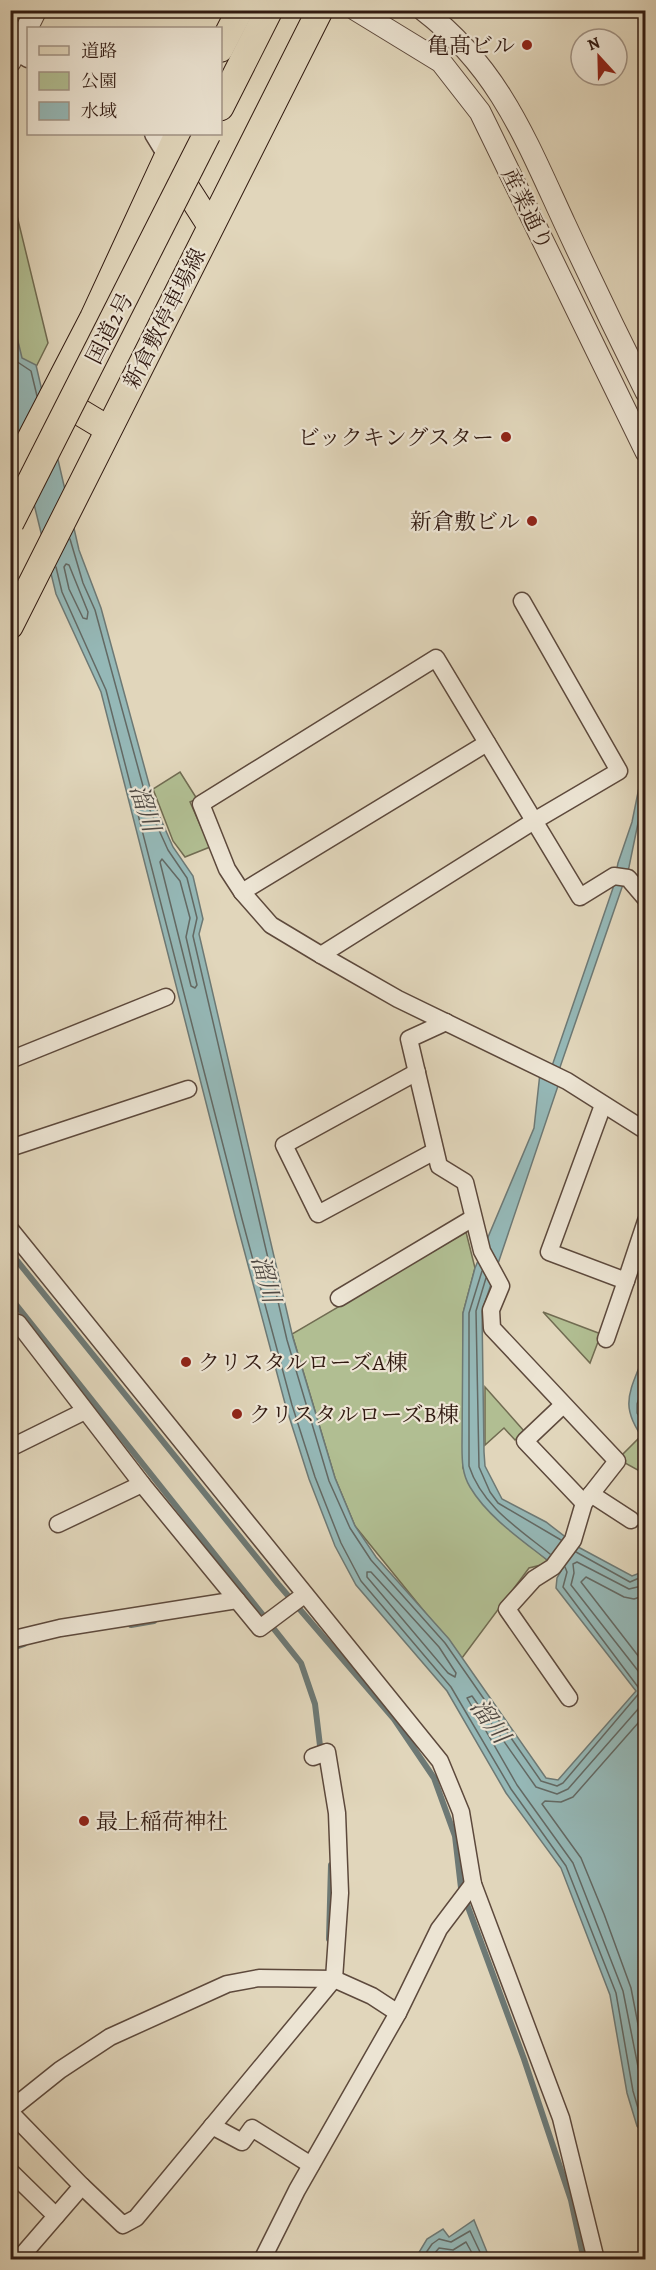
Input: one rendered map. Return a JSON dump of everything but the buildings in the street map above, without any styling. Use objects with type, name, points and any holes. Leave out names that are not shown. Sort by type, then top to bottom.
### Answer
[{"type":"highway","points":[[222,103],[269,10]]},
{"type":"highway","name":"国道2号","points":[[10,523],[206,135]]},
{"type":"main road","points":[[222,45],[240,10]]},
{"type":"main road","name":"新倉敷停車場線","points":[[10,626],[320,10]]},
{"type":"main road","points":[[10,478],[93,318],[177,135]]},
{"type":"main road","points":[[166,157],[210,225]]},
{"type":"main road","points":[[53,396],[108,429]]},
{"type":"street","points":[[29,27],[36,10]]},
{"type":"street","name":"産業通り","points":[[356,10],[441,62],[480,112],[645,452]]},
{"type":"street","name":"産業通り","points":[[423,10],[464,46],[486,71],[504,100],[527,142],[645,392]]},
{"type":"street","points":[[18,57],[27,34]]},
{"type":"street","points":[[154,135],[166,157]]},
{"type":"street","points":[[321,955],[534,821],[619,771],[522,601]]},
{"type":"street","points":[[645,899],[621,877],[580,897],[436,658],[201,804],[227,869],[242,892],[271,925],[321,955],[446,1022],[567,1081],[645,1131]]},
{"type":"street","points":[[242,892],[487,743]]},
{"type":"street","points":[[10,1060],[166,997]]},
{"type":"street","points":[[446,1022],[409,1039],[439,1166],[465,1182],[482,1251],[501,1286],[491,1310],[492,1328],[617,1461],[588,1499],[573,1540],[552,1567],[534,1579],[507,1609],[569,1698]]},
{"type":"street","points":[[417,1072],[284,1144],[318,1214],[435,1151]]},
{"type":"street","points":[[10,1148],[188,1089]]},
{"type":"street","points":[[603,1105],[549,1252],[626,1281]]},
{"type":"street","points":[[339,1298],[473,1218]]},
{"type":"street","points":[[606,1339],[645,1221]]},
{"type":"street","points":[[10,1229],[297,1601],[440,1761],[461,1812],[473,1884],[561,2118],[596,2259]]},
{"type":"street","points":[[18,1323],[142,1484],[260,1628],[297,1601]]},
{"type":"street","points":[[563,1405],[525,1441],[588,1499],[631,1520]]},
{"type":"street","points":[[10,1448],[85,1411]]},
{"type":"street","points":[[58,1524],[142,1484]]},
{"type":"street","points":[[10,1640],[60,1628],[241,1604]]},
{"type":"street","points":[[318,1755],[337,1813],[340,1893],[329,1979],[136,2218],[123,2224],[82,2186],[10,2111],[60,2070],[110,2037],[227,1984],[259,1978],[329,1979],[372,1996],[398,2013]]},
{"type":"street","points":[[262,2259],[311,2165],[398,2013],[439,1929],[473,1884]]},
{"type":"street","points":[[212,2126],[242,2142],[252,2128],[311,2165]]},
{"type":"street","points":[[10,2171],[56,2216]]},
{"type":"street","points":[[18,2259],[82,2186]]},
{"type":"green space","points":[[10,187],[48,343],[11,417],[10,417]]},
{"type":"green space","points":[[180,772],[197,799],[190,802],[210,847],[185,857],[173,841],[153,789]]},
{"type":"green space","points":[[466,1232],[475,1268],[463,1313],[463,1468],[478,1496],[488,1508],[510,1530],[547,1560],[545,1564],[529,1568],[462,1658],[355,1526],[335,1478],[292,1334]]},
{"type":"green space","points":[[543,1312],[601,1334],[590,1363]]},
{"type":"green space","points":[[485,1387],[524,1431],[515,1440],[504,1428],[485,1445]]},
{"type":"green space","points":[[639,1438],[645,1446],[645,1474],[625,1463],[622,1455]]},
{"type":"water","name":"溜川","points":[[10,308],[22,358],[36,365],[79,550],[101,608],[155,806],[173,847],[193,876],[203,919],[199,934],[293,1338],[335,1478],[355,1526],[376,1557],[449,1639],[546,1778],[558,1780],[636,1691],[556,1588],[557,1578],[561,1571],[488,1511],[467,1482],[462,1456],[463,1313],[475,1268],[534,1128],[540,1073],[551,1069],[613,888],[618,863],[632,822],[645,758],[645,789],[629,867],[558,1073],[559,1083],[482,1311],[485,1466],[502,1499],[546,1522],[580,1548],[632,1576],[640,1573],[645,1561],[645,2135],[637,2126],[627,2093],[610,1995],[561,1868],[506,1793],[447,1691],[356,1585],[335,1546],[309,1479],[286,1407],[236,1220],[101,692],[56,594],[11,410]]},
{"type":"water","points":[[645,1352],[645,1383],[637,1404],[637,1413],[645,1425],[645,1441],[631,1417],[629,1397]]},
{"type":"water","points":[[474,2220],[487,2252],[485,2259],[415,2259],[427,2239],[443,2229],[449,2237]]},
{"type":"waterway","points":[[10,1252],[278,1584],[394,1719],[434,1778],[455,1836],[461,1888],[524,2059],[571,2200],[584,2260]]},
{"type":"waterway","points":[[10,1297],[301,1663],[315,1704],[321,1754]]},
{"type":"waterway","points":[[131,1625],[154,1621]]},
{"type":"waterway","points":[[10,1649],[24,1644]]},
{"type":"waterway","points":[[329,1939],[331,1865]]},
{"type":"place","name":"亀髙ビル","points":[[527,45]]},
{"type":"place","name":"ビックキングスター","points":[[506,437]]},
{"type":"place","name":"新倉敷ビル","points":[[532,521]]},
{"type":"place","name":"クリスタルローズA棟","points":[[186,1362]]},
{"type":"place","name":"クリスタルローズB棟","points":[[237,1414]]},
{"type":"place","name":"最上稲荷神社","points":[[84,1821]]}]
